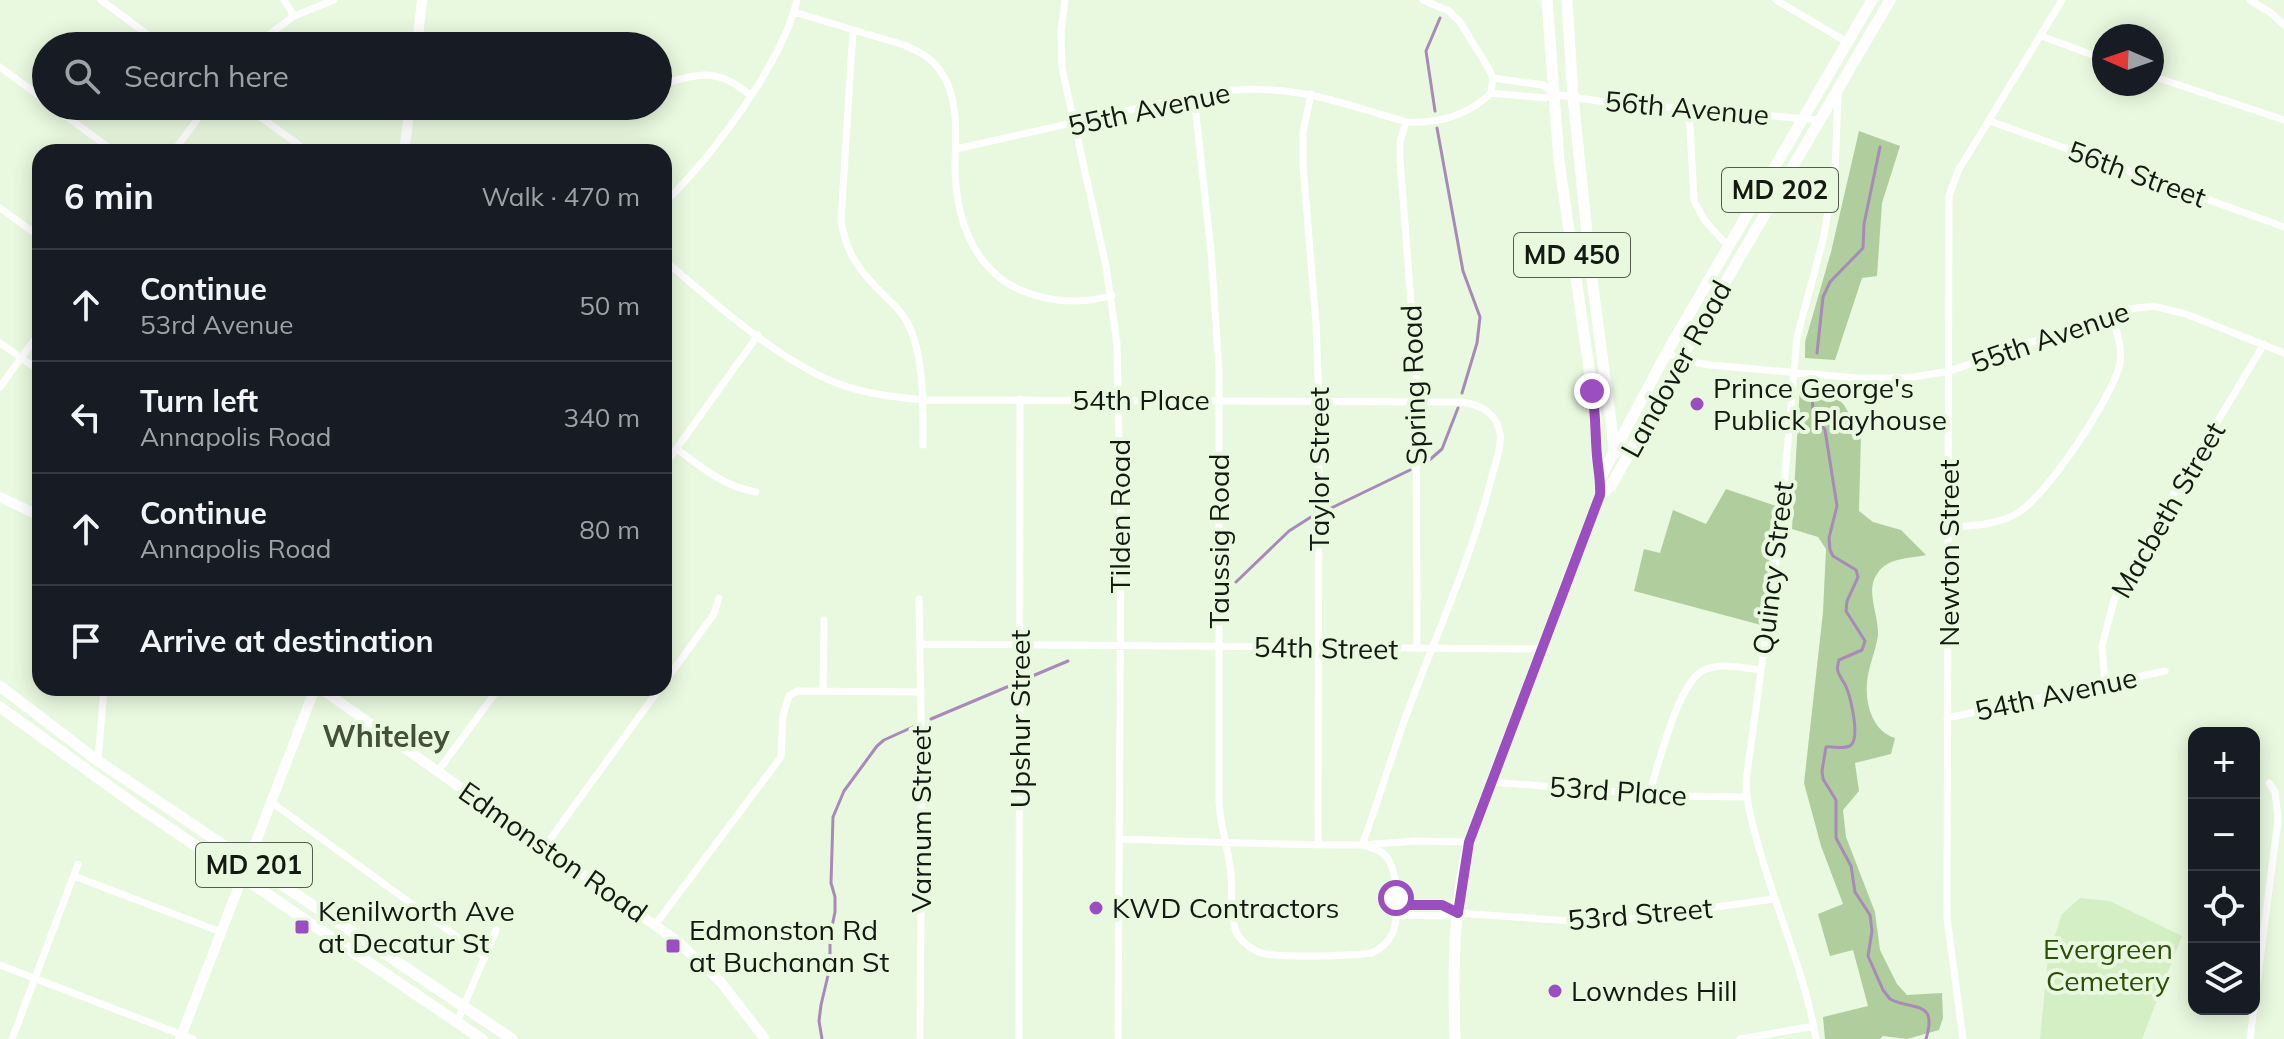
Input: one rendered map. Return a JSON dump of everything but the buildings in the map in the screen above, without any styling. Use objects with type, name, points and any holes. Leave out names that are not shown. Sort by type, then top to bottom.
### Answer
[{"type":"main road","name":"MD 450","points":[[1547,0],[1564,198],[1596,416],[1597,459],[1601,476]]},
{"type":"main road","name":"MD 450","points":[[1567,0],[1573,97],[1591,272],[1615,452],[1620,469]]},
{"type":"main road","name":"Landover Road","points":[[1600,495],[1601,476],[1667,352],[1872,0]]},
{"type":"main road","name":"Landover Road","points":[[1600,495],[1611,486],[1890,0]]},
{"type":"main road","points":[[1611,414],[1632,416]]},
{"type":"main road","name":"MD 450","points":[[1455,1039],[1454,948],[1469,842],[1600,495]]},
{"type":"main road","name":"MD 201","points":[[0,686],[98,761],[512,1039]]},
{"type":"main road","name":"MD 201","points":[[0,707],[43,741],[482,1039]]},
{"type":"street","points":[[101,0],[144,32]]},
{"type":"street","points":[[284,0],[294,16]]},
{"type":"street","points":[[273,32],[294,16],[334,0]]},
{"type":"street","points":[[419,32],[422,0]]},
{"type":"street","points":[[672,194],[703,160],[751,96],[794,12],[797,0]]},
{"type":"street","name":"Tilden Road","points":[[1065,0],[1060,51],[1073,124],[1112,295],[1119,399],[1121,839],[1118,1039]]},
{"type":"street","points":[[1423,0],[1449,11],[1468,33],[1493,78],[1491,93],[1545,98],[1553,94],[1543,85],[1493,78]]},
{"type":"street","points":[[1449,11],[1450,0]]},
{"type":"street","points":[[1776,0],[1847,42]]},
{"type":"street","name":"Newton Street","points":[[1963,1039],[1947,918],[1949,196],[1958,171],[2062,0]]},
{"type":"street","points":[[2250,0],[2284,25]]},
{"type":"street","points":[[794,12],[921,52],[941,71],[953,103],[956,181],[962,222],[975,251],[997,276],[1010,285],[1041,297],[1078,301],[1112,295]]},
{"type":"street","points":[[853,30],[841,195],[844,242],[864,276],[903,314],[911,328],[923,400],[923,445]]},
{"type":"street","points":[[2041,36],[2092,55]]},
{"type":"street","points":[[0,67],[32,91]]},
{"type":"street","points":[[672,82],[707,74],[727,78],[751,96]]},
{"type":"street","points":[[2164,80],[2284,120]]},
{"type":"street","name":"55th Avenue","points":[[956,149],[1194,96],[1252,88],[1311,94],[1406,122],[1445,120],[1466,111],[1491,93]]},
{"type":"street","name":"Quincy Street","points":[[1816,1039],[1807,993],[1774,899],[1746,797],[1749,752],[1780,532],[1797,337],[1823,240],[1835,172],[1838,92]]},
{"type":"street","name":"Taylor Street","points":[[1311,94],[1303,132],[1303,165],[1319,402],[1318,845]]},
{"type":"street","name":"56th Avenue","points":[[1553,94],[1821,120]]},
{"type":"street","name":"Taussig Road","points":[[1194,96],[1212,266],[1220,400],[1219,801],[1231,872],[1235,930],[1251,949],[1275,955],[1372,953],[1388,941],[1396,915]]},
{"type":"street","points":[[1689,108],[1694,201],[1705,221],[1728,246]]},
{"type":"street","points":[[71,120],[104,144]]},
{"type":"street","points":[[179,144],[197,120]]},
{"type":"street","points":[[264,120],[298,144]]},
{"type":"street","points":[[405,144],[408,120]]},
{"type":"street","name":"56th Street","points":[[1990,121],[2284,227]]},
{"type":"street","name":"Spring Road","points":[[1406,122],[1400,142],[1400,159],[1414,323],[1417,401],[1417,649]]},
{"type":"street","points":[[0,208],[32,231]]},
{"type":"street","points":[[672,266],[758,335],[672,456]]},
{"type":"street","name":"55th Avenue","points":[[1667,352],[1681,360],[1710,365],[1887,379],[1950,371],[2139,307],[2168,308],[2284,353]]},
{"type":"street","points":[[1949,527],[1992,523],[2017,514],[2038,496],[2097,411],[2119,367],[2120,347],[2110,315]]},
{"type":"street","name":"54th Place","points":[[758,335],[792,361],[838,384],[862,391],[923,400],[1417,401],[1461,402],[1478,405],[1487,411],[1500,429],[1501,442],[1476,532],[1362,845]]},
{"type":"street","points":[[0,343],[32,365]]},
{"type":"street","points":[[0,387],[32,343]]},
{"type":"street","name":"Macbeth Street","points":[[2105,684],[2102,646],[2114,600],[2136,557],[2264,344]]},
{"type":"street","name":"Upshur Street","points":[[1019,1039],[1020,399]]},
{"type":"street","points":[[677,449],[716,478],[739,490],[756,492]]},
{"type":"street","points":[[0,497],[32,512]]},
{"type":"street","points":[[672,672],[714,614],[719,598]]},
{"type":"street","name":"Varnum Street","points":[[919,599],[920,1039]]},
{"type":"street","points":[[820,691],[824,620]]},
{"type":"street","name":"54th Street","points":[[921,644],[1540,649]]},
{"type":"street","points":[[1649,794],[1678,708],[1694,677],[1715,667],[1760,670]]},
{"type":"street","name":"54th Avenue","points":[[1947,718],[2165,671]]},
{"type":"street","points":[[655,925],[781,757],[783,715],[789,696],[797,691],[921,692]]},
{"type":"street","points":[[98,761],[103,696]]},
{"type":"street","points":[[0,965],[185,1038],[221,932],[315,696]]},
{"type":"street","name":"Edmonston Road","points":[[330,696],[677,941],[720,981],[765,1039]]},
{"type":"street","points":[[438,771],[493,696]]},
{"type":"street","points":[[545,846],[654,696]]},
{"type":"street","name":"53rd Place","points":[[1491,782],[1649,794],[1746,797]]},
{"type":"street","points":[[2250,1039],[2278,819],[2275,792],[2269,783]]},
{"type":"street","points":[[271,802],[485,957]]},
{"type":"street","points":[[1121,839],[1318,845],[1469,842]]},
{"type":"street","points":[[1362,845],[1381,851],[1389,861],[1395,876],[1396,915],[1441,916],[1458,913]]},
{"type":"street","points":[[12,1039],[78,864]]},
{"type":"street","points":[[74,876],[221,932]]},
{"type":"street","name":"53rd Street","points":[[1458,913],[1600,923],[1774,899]]},
{"type":"street","points":[[1396,905],[1442,905],[1458,913]]},
{"type":"street","points":[[457,1022],[496,930]]},
{"type":"street","points":[[1740,1039],[1814,1026]]},
{"type":"green space","points":[[1859,131],[1900,146],[1882,203],[1877,276],[1862,278],[1835,360],[1805,358],[1805,342],[1831,252]]},
{"type":"green space","points":[[1800,385],[1831,391],[1844,405],[1861,434],[1859,511],[1873,522],[1901,530],[1926,555],[1887,564],[1874,581],[1872,595],[1878,635],[1868,677],[1867,700],[1881,730],[1895,738],[1891,754],[1855,763],[1859,791],[1843,810],[1846,837],[1875,912],[1880,950],[1897,984],[1907,995],[1942,993],[1943,1018],[1939,1030],[1907,1039],[1883,1036],[1880,1039],[1825,1039],[1823,1017],[1868,1006],[1853,950],[1830,956],[1818,914],[1843,904],[1821,846],[1804,783],[1823,612],[1826,549],[1818,537],[1792,529]]},
{"type":"green space","points":[[1726,489],[1776,506],[1761,625],[1634,591],[1644,549],[1660,553],[1673,510],[1706,524]]},
{"type":"green space","name":"Evergreen Cemetery","points":[[2080,898],[2110,901],[2182,936],[2142,1039],[2040,1039],[2048,956],[2062,914]]},
{"type":"waterway","points":[[1435,111],[1426,51],[1440,18]]},
{"type":"waterway","points":[[1437,128],[1463,271],[1480,317],[1477,343],[1462,393]]},
{"type":"waterway","points":[[1817,353],[1823,297],[1830,282],[1863,248],[1864,224],[1880,147]]},
{"type":"waterway","points":[[1812,393],[1813,412],[1825,430],[1837,506],[1829,538],[1830,550],[1833,556],[1856,570],[1858,577],[1846,611],[1865,641],[1862,650],[1839,660],[1838,673],[1851,701],[1855,734],[1849,746],[1826,747],[1823,779],[1836,800],[1836,838],[1851,866],[1855,892],[1870,915],[1872,931],[1868,956],[1890,999],[1926,1012],[1929,1018],[1926,1039]]},
{"type":"waterway","points":[[1426,463],[1442,449],[1458,408]]},
{"type":"waterway","points":[[1327,510],[1410,470]]},
{"type":"waterway","points":[[1236,582],[1289,531],[1311,517]]},
{"type":"waterway","points":[[1030,677],[1068,661]]},
{"type":"waterway","points":[[931,719],[1014,684]]},
{"type":"waterway","points":[[822,1039],[819,1021],[830,967],[830,936],[835,912],[831,883],[833,817],[844,791],[877,746],[915,726]]},
{"type":"place","name":"Prince George's Publick Playhouse","points":[[1697,404]]},
{"type":"place","name":"KWD Contractors","points":[[1096,908]]},
{"type":"place","name":"Kenilworth Ave at Decatur St","points":[[302,927]]},
{"type":"place","name":"Edmonston Rd at Buchanan St","points":[[673,946]]},
{"type":"place","name":"Lowndes Hill","points":[[1555,991]]},
{"type":"district","name":"Whiteley","points":[[386,737]]},
{"type":"route","points":[[1396,898],[1396,905],[1442,905],[1458,913],[1469,842],[1600,495],[1601,476],[1592,391]]}]
